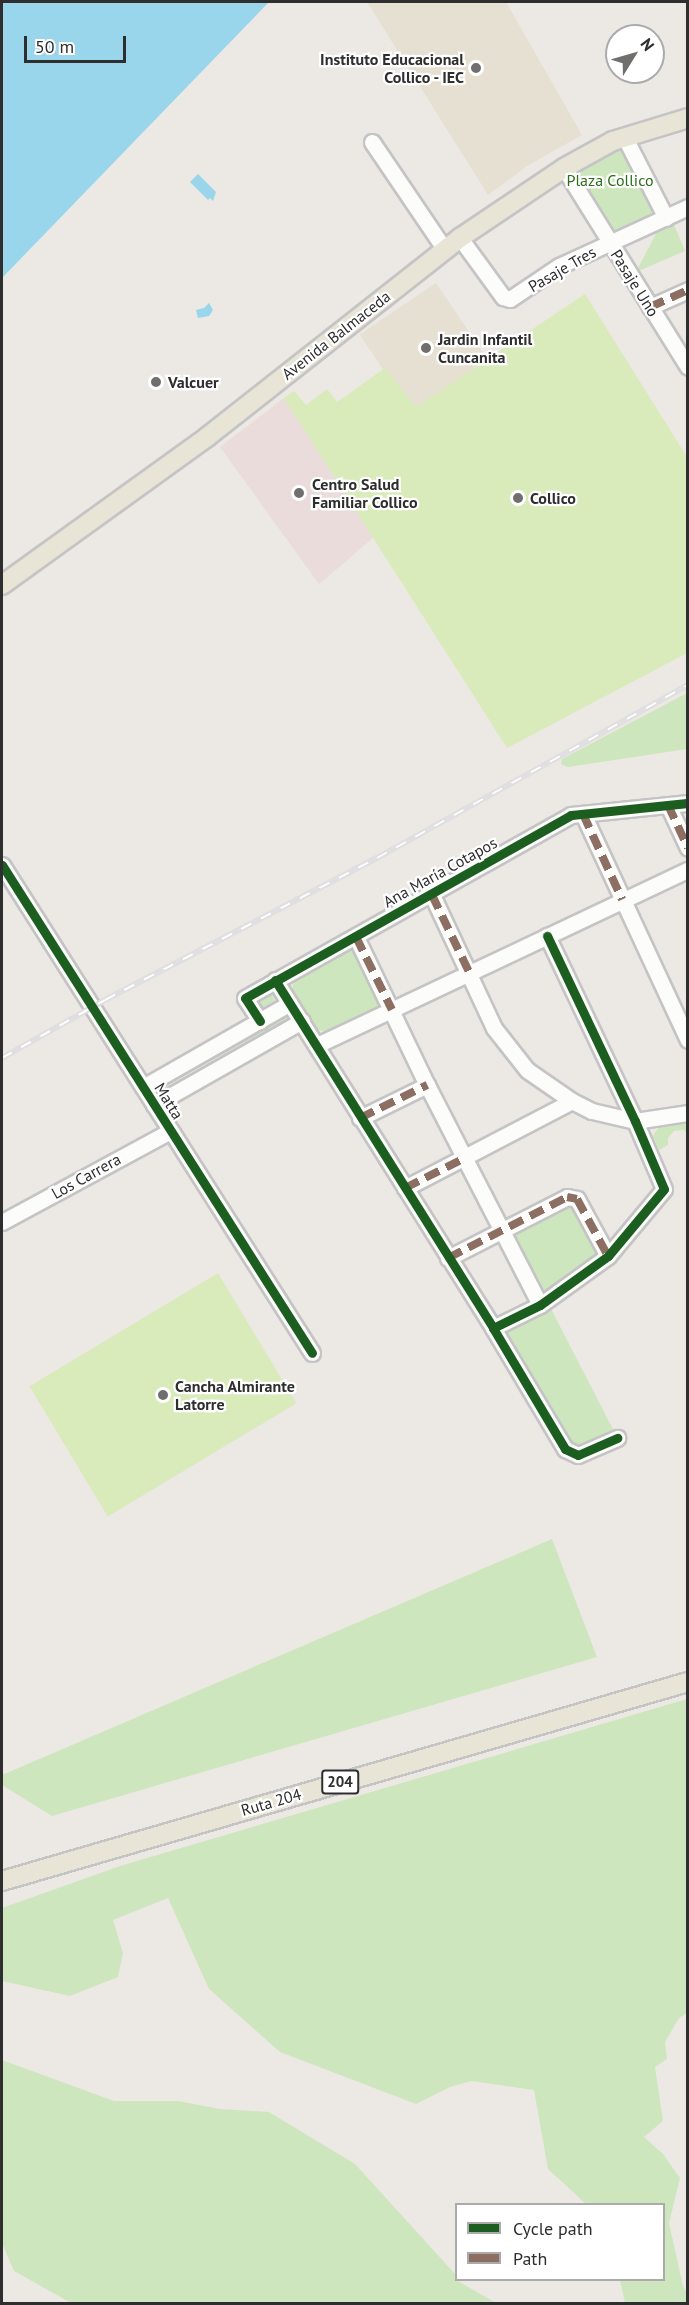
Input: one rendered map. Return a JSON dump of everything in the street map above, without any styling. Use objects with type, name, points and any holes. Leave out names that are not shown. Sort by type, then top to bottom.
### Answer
[{"type":"main road","name":"Avenida Balmaceda","points":[[2,585],[207,437],[460,238],[564,168],[624,136],[687,118]]},
{"type":"main road","name":"Ruta 204","points":[[2,1881],[684,1681]]},
{"type":"street","points":[[624,136],[666,218]]},
{"type":"street","points":[[372,142],[445,250]]},
{"type":"street","name":"Pasaje Uno","points":[[564,168],[687,367]]},
{"type":"street","name":"Pasaje Tres","points":[[460,238],[503,297],[510,299],[559,266],[687,207]]},
{"type":"street","points":[[650,307],[687,290]]},
{"type":"street","name":"Ana María Cotapos","points":[[260,1021],[245,998],[571,815],[687,803]]},
{"type":"street","points":[[668,805],[687,848]]},
{"type":"street","points":[[583,814],[687,1040]]},
{"type":"street","name":"Matta","points":[[2,865],[312,1353]]},
{"type":"street","points":[[317,1045],[687,870]]},
{"type":"street","points":[[432,895],[494,1028],[527,1070],[572,1101],[592,1111],[635,1121],[687,1113]]},
{"type":"street","points":[[493,1328],[540,1305],[608,1256],[664,1190],[635,1121],[547,936]]},
{"type":"street","points":[[356,937],[427,1085],[540,1305]]},
{"type":"street","points":[[275,980],[493,1328],[565,1449],[578,1455],[617,1438]]},
{"type":"street","points":[[143,1087],[290,1003]]},
{"type":"street","points":[[154,1105],[302,1021]]},
{"type":"street","points":[[360,1118],[427,1085]]},
{"type":"street","points":[[405,1188],[572,1101]]},
{"type":"street","name":"Los Carrera","points":[[2,1222],[170,1131]]},
{"type":"street","points":[[448,1257],[567,1197],[577,1199],[608,1256]]},
{"type":"shaded area","name":"Instituto Educacional Collico - IEC","points":[[367,2],[506,2],[582,135],[527,166],[488,195]]},
{"type":"shaded area","name":"Jardin Infantil Cuncanita","points":[[436,283],[487,359],[411,411],[360,334]]},
{"type":"shaded area","name":"Centro Salud Familiar Collico","points":[[284,398],[373,538],[319,584],[220,447]]},
{"type":"green space","name":"Plaza Collico","points":[[625,145],[657,211],[655,216],[610,236],[573,176],[573,166]]},
{"type":"green space","points":[[672,220],[685,251],[636,272],[661,224]]},
{"type":"green space","name":"Collico","points":[[585,294],[687,457],[687,653],[507,748],[284,398],[294,391],[306,405],[327,389],[337,402],[385,368],[416,407]]},
{"type":"green space","points":[[687,693],[687,749],[568,767],[561,764],[562,759]]},
{"type":"green space","points":[[355,947],[385,1006],[329,1032],[317,1030],[292,993],[293,985],[296,979]]},
{"type":"green space","points":[[269,991],[275,1000],[261,1010],[255,1001]]},
{"type":"green space","points":[[287,1017],[288,1019],[154,1092],[152,1089]]},
{"type":"green space","points":[[687,1123],[687,1134],[684,1130],[674,1131],[668,1138],[668,1145],[659,1150],[653,1136],[658,1128]]},
{"type":"green space","points":[[573,1201],[601,1251],[550,1291],[543,1291],[538,1288],[510,1233]]},
{"type":"green space","name":"Cancha Almirante Latorre","points":[[218,1273],[296,1403],[108,1517],[29,1386]]},
{"type":"green space","points":[[550,1307],[615,1433],[581,1449],[570,1445],[506,1340],[509,1327]]},
{"type":"green space","points":[[552,1539],[597,1657],[52,1816],[2,1785],[2,1775]]},
{"type":"green space","points":[[687,1699],[687,2013],[679,2018],[665,2042],[667,2059],[655,2067],[663,2121],[644,2137],[663,2154],[680,2178],[669,2223],[683,2286],[687,2293],[687,2303],[625,2303],[620,2281],[665,2281],[665,2203],[585,2203],[548,2169],[534,2090],[471,2081],[450,2087],[416,2104],[280,2052],[209,1989],[168,1898],[113,1920],[123,1953],[118,1977],[70,1996],[2,1981],[2,1908],[120,1866]]},
{"type":"green space","points":[[2,2060],[114,2101],[178,2101],[220,2109],[269,2112],[355,2164],[455,2274],[455,2281],[496,2303],[71,2303],[14,2271],[2,2243]]},
{"type":"water","points":[[2,2],[269,2],[2,278]]},
{"type":"water","points":[[198,174],[216,192],[213,201],[210,198],[208,200],[190,182]]},
{"type":"water","points":[[209,303],[213,310],[209,316],[198,318],[196,310],[204,308]]},
{"type":"railway","points":[[2,1058],[105,1000],[377,858],[688,685]]},
{"type":"marked path","points":[[650,307],[688,290]]},
{"type":"marked path","points":[[668,805],[688,848]]},
{"type":"marked path","points":[[583,814],[622,899]]},
{"type":"marked path","points":[[432,895],[470,974]]},
{"type":"marked path","points":[[356,937],[392,1010]]},
{"type":"marked path","points":[[360,1118],[427,1085]]},
{"type":"marked path","points":[[405,1188],[463,1159]]},
{"type":"marked path","points":[[448,1258],[567,1197],[577,1199],[608,1256]]},
{"type":"cycle path","points":[[260,1021],[245,998],[571,815],[688,803]]},
{"type":"cycle path","points":[[2,865],[312,1353]]},
{"type":"cycle path","points":[[493,1328],[540,1305],[608,1256],[664,1189],[635,1121],[547,936]]},
{"type":"cycle path","points":[[275,980],[493,1328],[565,1449],[578,1455],[617,1438]]},
{"type":"place","name":"Instituto Educacional Collico - IEC","points":[[476,68]]},
{"type":"place","name":"Jardin Infantil Cuncanita","points":[[426,348]]},
{"type":"place","name":"Valcuer","points":[[156,382]]},
{"type":"place","name":"Centro Salud Familiar Collico","points":[[299,493]]},
{"type":"place","name":"Collico","points":[[518,498]]},
{"type":"place","name":"Cancha Almirante Latorre","points":[[163,1395]]}]
